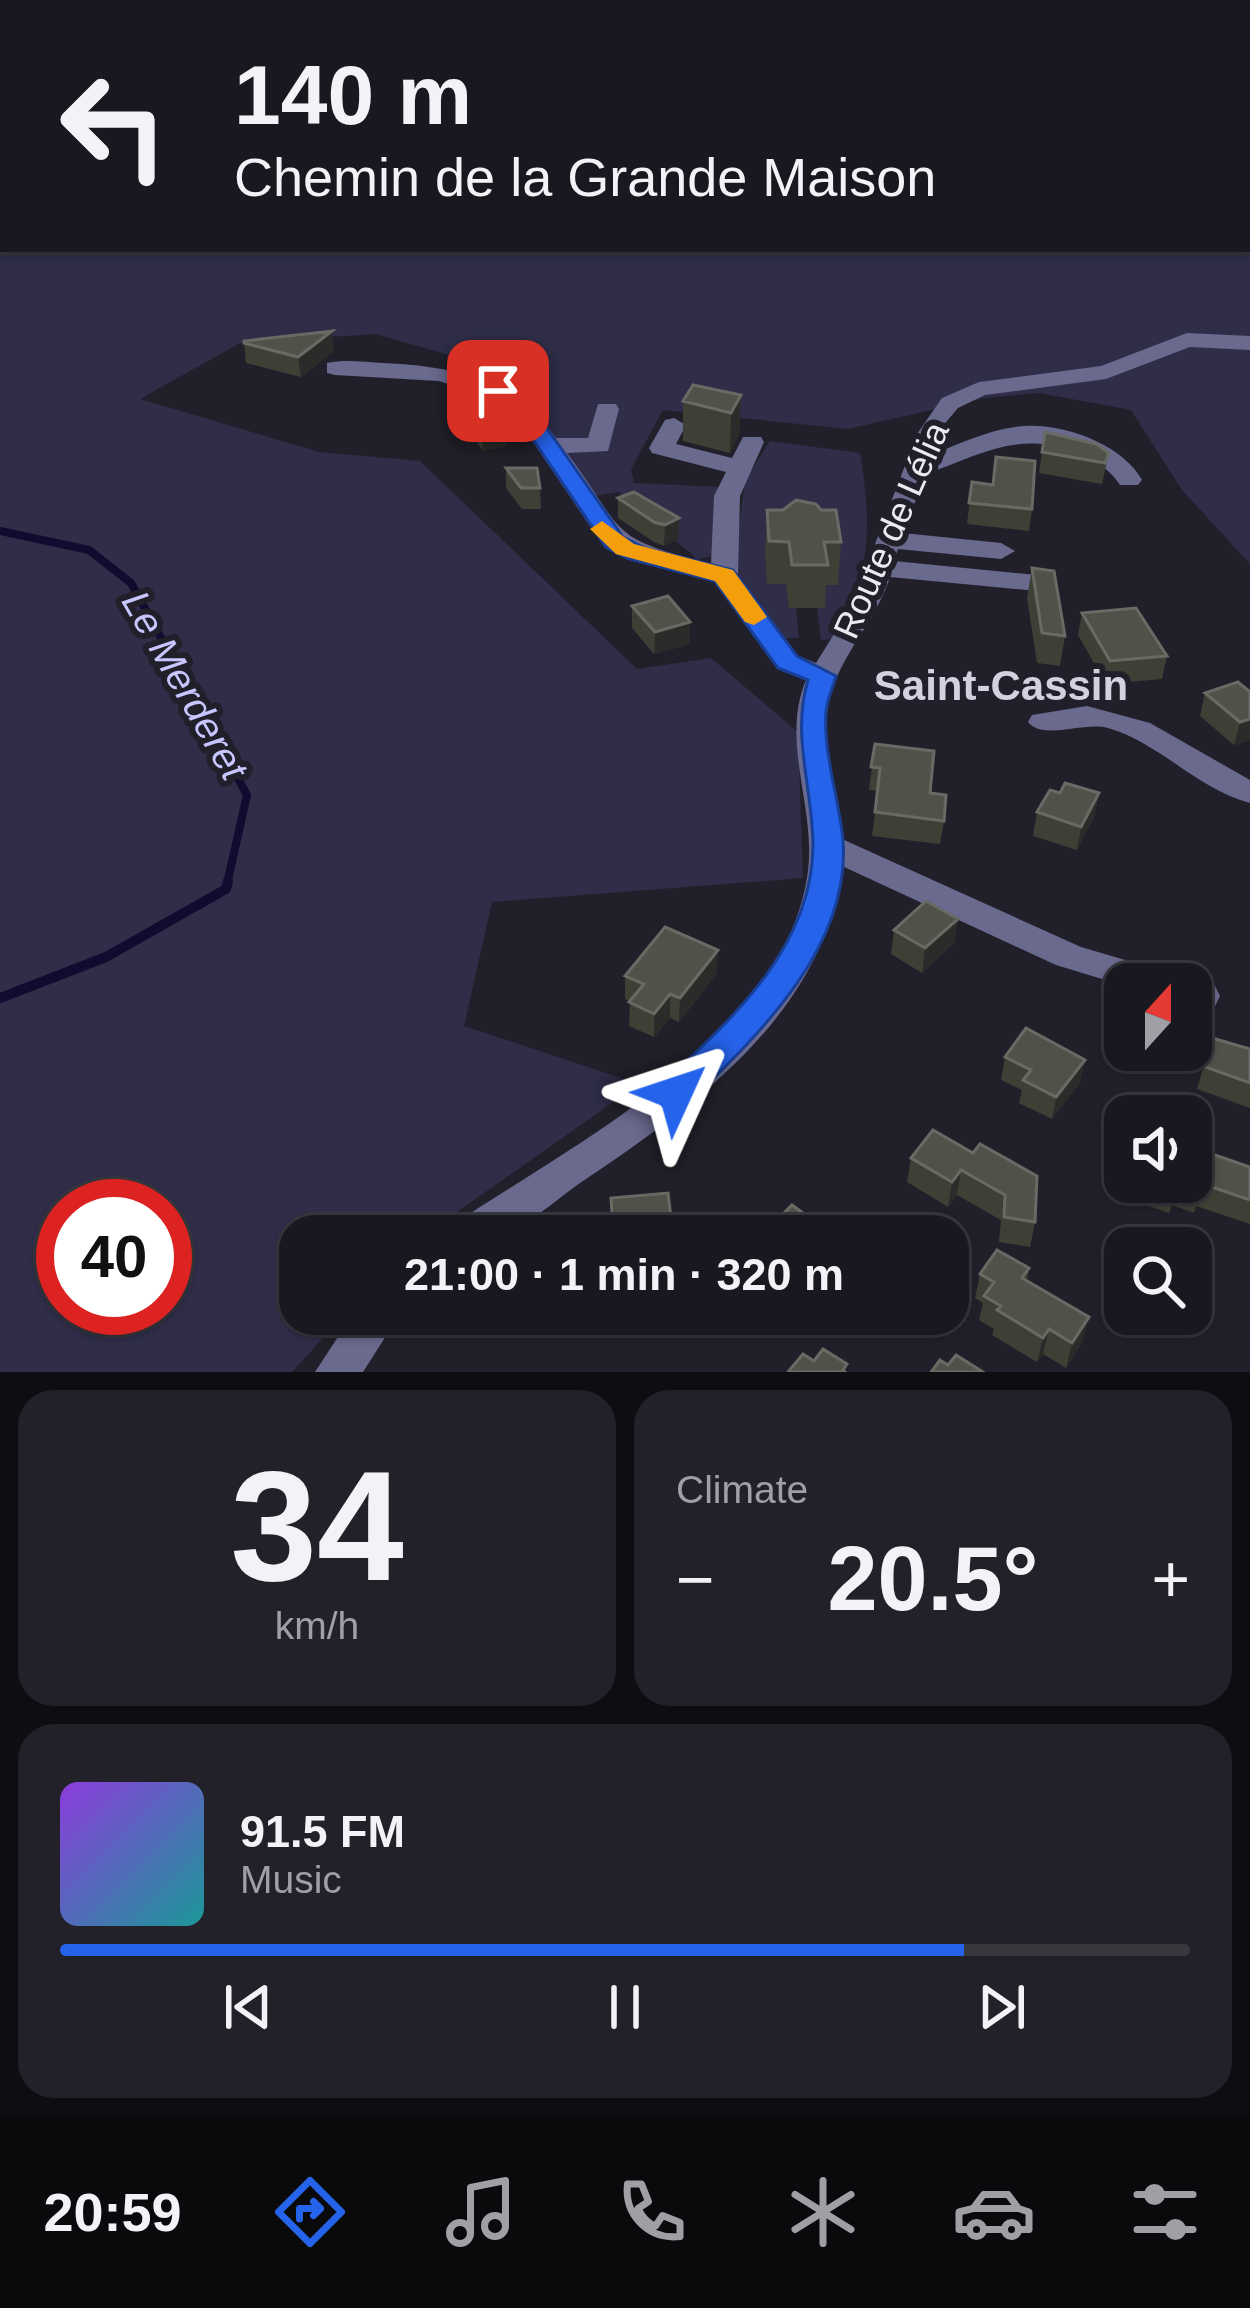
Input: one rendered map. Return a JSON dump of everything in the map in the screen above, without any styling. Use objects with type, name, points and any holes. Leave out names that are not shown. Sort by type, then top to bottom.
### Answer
[{"type":"street","name":"Route de Lélia","points":[[502,1215],[604,1150],[688,1084],[748,1024],[785,976],[808,933],[823,887],[828,846],[812,712],[823,676],[864,609],[936,418],[963,395],[1001,384],[1106,372],[1186,340],[1250,343]]},
{"type":"street","points":[[335,368],[476,382],[513,400],[550,445],[615,542],[636,553],[724,575]]},
{"type":"street","points":[[550,445],[598,446],[607,409]]},
{"type":"street","points":[[674,425],[661,448],[737,467]]},
{"type":"street","points":[[916,469],[1018,432],[1112,456],[1130,480]]},
{"type":"street","points":[[752,442],[727,496],[724,575],[788,662],[823,676]]},
{"type":"street","points":[[883,554],[1000,550]]},
{"type":"street","points":[[883,554],[1037,584]]},
{"type":"street","points":[[1043,722],[1088,714],[1141,726],[1195,765],[1250,793]]},
{"type":"street","points":[[828,846],[1070,956],[1104,966]]},
{"type":"street","points":[[337,1372],[363,1335]]},
{"type":"shaded area","points":[[0,252],[1250,252],[1250,564],[1182,490],[1131,410],[1039,393],[984,398],[848,429],[663,410],[631,469],[634,483],[721,487],[722,555],[697,559],[619,492],[595,496],[526,402],[494,368],[376,334],[240,343],[140,399],[319,452],[420,461],[637,669],[711,658],[798,732],[803,878],[492,902],[464,1026],[639,1084],[453,1215],[279,1215],[279,1335],[326,1335],[292,1372],[0,1372]]},
{"type":"shaded area","points":[[770,441],[860,453],[866,550],[855,594],[832,639],[821,640],[817,608],[824,608],[820,585],[837,585],[794,542],[785,545],[789,608],[796,608],[799,638],[779,638],[739,583],[737,542],[745,481]]},
{"type":"building","points":[[332,331],[298,357],[244,343],[244,341]]},
{"type":"building","points":[[693,385],[741,395],[731,413],[683,401]]},
{"type":"building","points":[[488,400],[505,427],[482,432],[462,405]]},
{"type":"building","points":[[1045,432],[1096,444],[1109,453],[1105,463],[1042,452]]},
{"type":"building","points":[[996,457],[1035,461],[1032,509],[969,503],[972,482],[993,485]]},
{"type":"building","points":[[506,468],[537,468],[540,488],[521,488]]},
{"type":"building","points":[[634,492],[679,518],[665,525],[654,522],[618,498]]},
{"type":"building","points":[[796,500],[816,504],[821,510],[836,510],[841,542],[824,542],[828,565],[792,565],[789,542],[769,541],[767,510],[783,510]]},
{"type":"building","points":[[1032,568],[1054,571],[1065,636],[1042,633]]},
{"type":"building","points":[[668,596],[690,622],[655,632],[632,606]]},
{"type":"building","points":[[1136,608],[1167,656],[1110,661],[1082,613]]},
{"type":"building","points":[[1238,682],[1250,692],[1250,719],[1240,722],[1205,693]]},
{"type":"building","points":[[875,744],[934,751],[930,793],[946,795],[944,821],[875,812],[880,768],[871,767]]},
{"type":"building","points":[[1065,783],[1099,793],[1081,827],[1037,812],[1050,790],[1060,793]]},
{"type":"building","points":[[926,901],[958,919],[925,948],[894,930]]},
{"type":"building","points":[[665,927],[718,950],[680,998],[670,994],[654,1014],[629,1002],[644,984],[625,976]]},
{"type":"building","points":[[1026,1028],[1085,1060],[1056,1097],[1023,1080],[1031,1070],[1005,1057]]},
{"type":"building","points":[[1212,1038],[1250,1049],[1250,1083],[1212,1069]]},
{"type":"building","points":[[933,1130],[973,1153],[980,1144],[1037,1176],[1035,1222],[1004,1217],[1005,1195],[961,1170],[952,1182],[911,1158]]},
{"type":"building","points":[[1212,1154],[1250,1167],[1250,1200],[1212,1187]]},
{"type":"building","points":[[668,1193],[671,1215],[612,1215],[611,1198]]},
{"type":"building","points":[[792,1205],[806,1215],[782,1215]]},
{"type":"building","points":[[997,1250],[1029,1268],[1022,1278],[1089,1317],[1072,1343],[1049,1329],[1043,1338],[997,1310],[1001,1306],[984,1296],[994,1282],[980,1274]]},
{"type":"building","points":[[823,1349],[847,1364],[845,1372],[788,1372],[803,1354],[814,1361]]},
{"type":"building","points":[[956,1355],[983,1372],[931,1372],[940,1360],[948,1365]]},
{"type":"waterway","name":"Le Merderet","points":[[0,531],[89,550],[131,583],[247,795],[227,884]]},
{"type":"waterway","name":"Le Merderet","points":[[0,998],[106,957],[226,889],[228,881]]},
{"type":"slow traffic","points":[[602,529],[625,549],[724,575],[754,617]]},
{"type":"district","name":"Saint-Cassin","points":[[1001,685]]},
{"type":"route","points":[[498,391],[524,411],[615,542],[636,553],[724,575],[788,662],[823,676],[812,712],[828,846],[823,887],[808,933],[785,976],[748,1024],[676,1093]]}]
